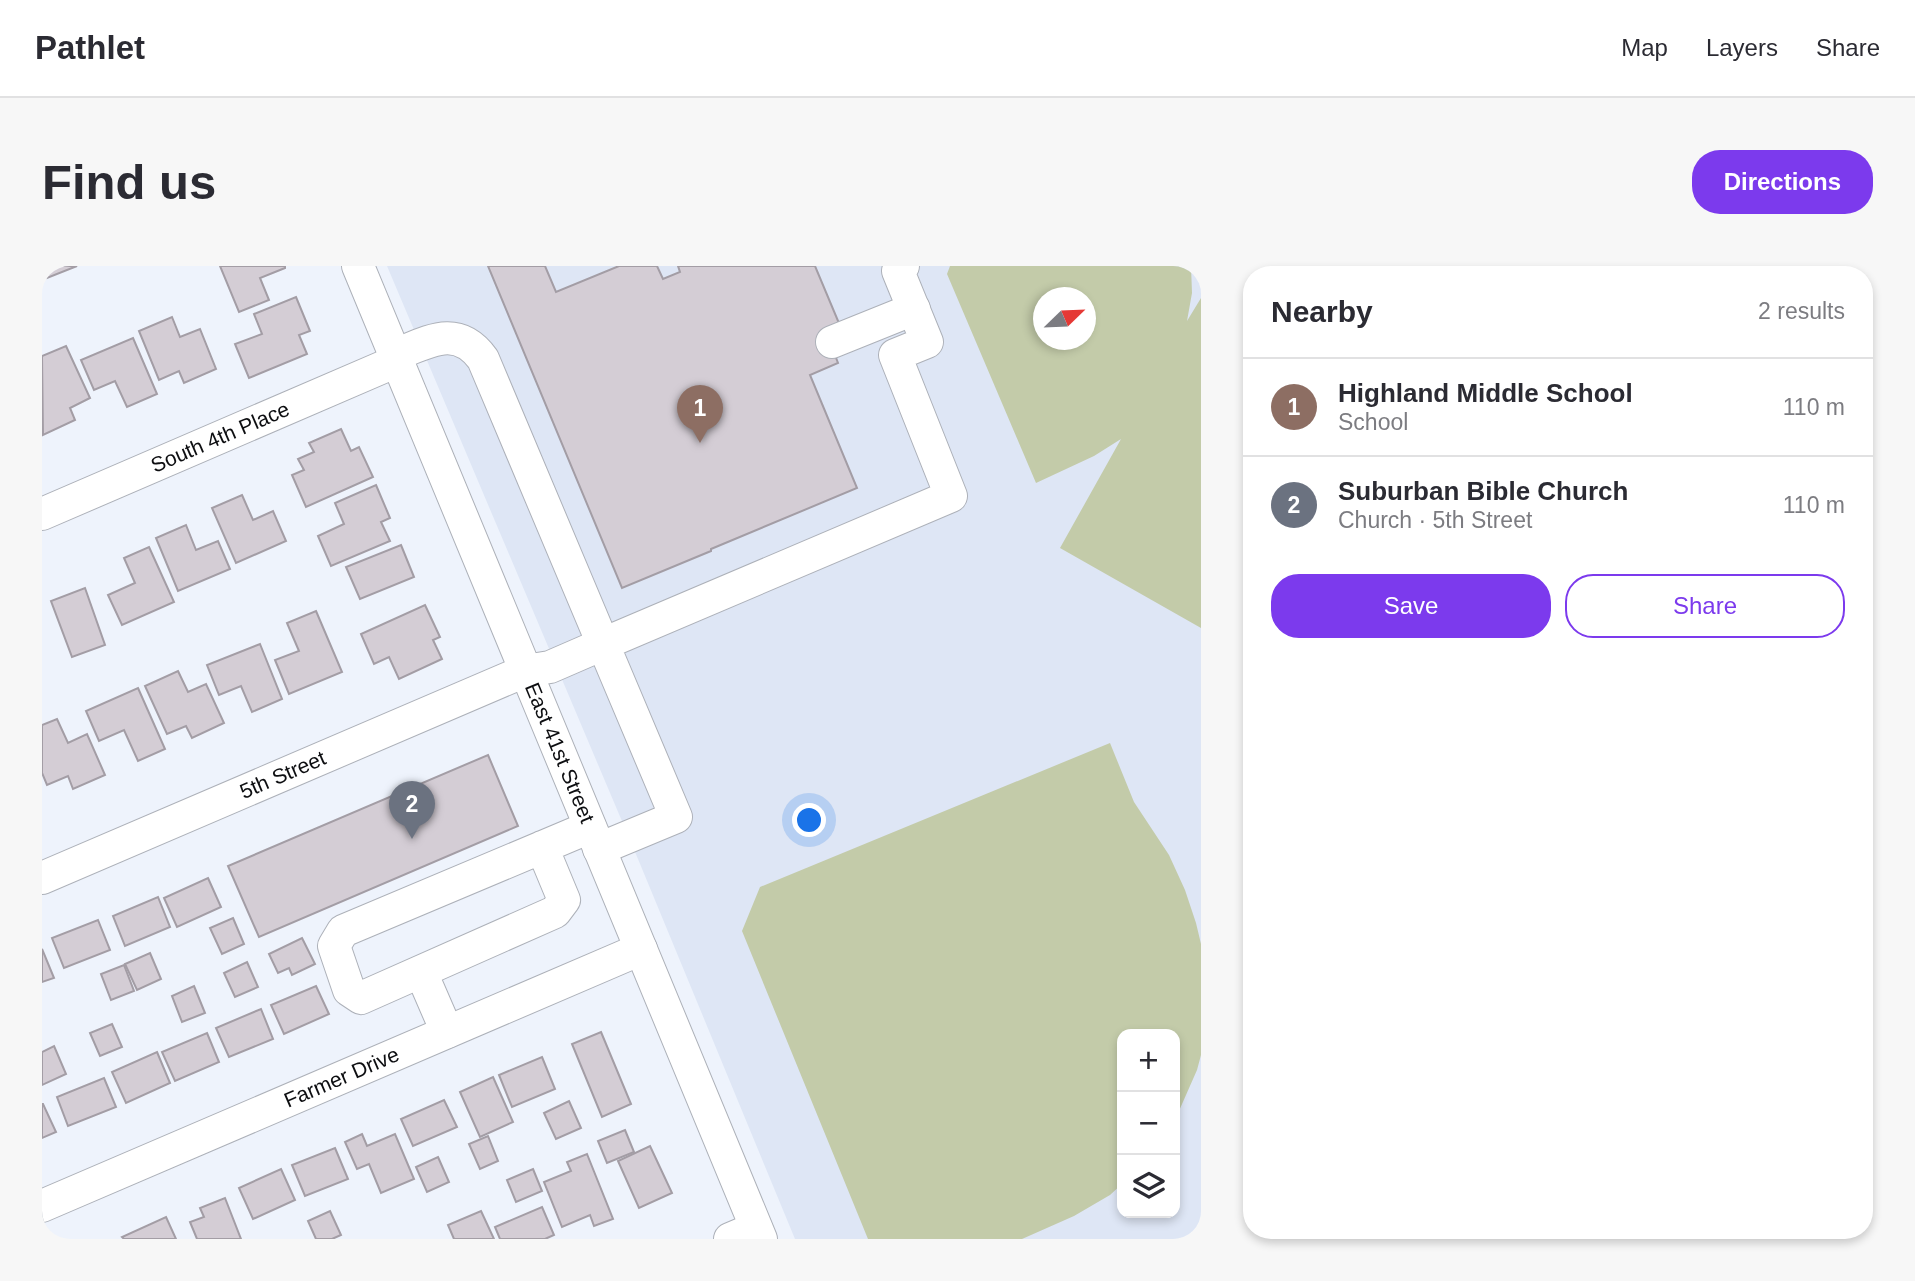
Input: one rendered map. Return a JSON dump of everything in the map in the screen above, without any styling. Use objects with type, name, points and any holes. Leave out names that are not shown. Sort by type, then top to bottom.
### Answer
[{"type":"street","name":"East 41st Street","points":[[358,266],[641,949],[749,1235]]},
{"type":"street","points":[[832,342],[914,309],[898,271],[903,266]]},
{"type":"street","name":"5th Street","points":[[42,878],[525,671],[550,667],[951,496],[895,355],[927,342],[914,309]]},
{"type":"street","name":"South 4th Place","points":[[42,514],[443,337],[456,338],[467,343],[477,350],[483,359],[676,817],[595,838]]},
{"type":"street","points":[[542,847],[564,900],[555,912],[361,998],[349,990],[334,946],[343,931],[542,847],[595,838]]},
{"type":"street","name":"Farmer Drive","points":[[42,1206],[641,949]]},
{"type":"street","points":[[421,971],[447,1032]]},
{"type":"shaded area","points":[[387,266],[1201,266],[1201,1239],[795,1239],[638,859]]},
{"type":"green space","points":[[950,266],[1191,266],[1192,293],[1187,321],[1201,298],[1201,628],[1060,548],[1121,439],[1094,456],[1036,483],[947,274]]},
{"type":"green space","points":[[1110,743],[1134,802],[1169,855],[1185,890],[1201,944],[1201,1055],[1180,1109],[1180,1029],[1117,1029],[1117,1189],[1110,1195],[1074,1216],[1022,1239],[868,1239],[742,931],[760,887]]},
{"type":"building","points":[[42,266],[77,266],[47,278]]},
{"type":"building","points":[[220,266],[285,268],[260,278],[269,300],[239,312]]},
{"type":"building","points":[[488,266],[545,266],[556,292],[619,266],[657,266],[663,279],[680,272],[678,266],[815,266],[841,328],[827,334],[838,363],[810,375],[857,488],[622,588]]},
{"type":"building","points":[[296,297],[310,331],[299,335],[307,354],[249,378],[235,344],[262,334],[254,314]]},
{"type":"building","points":[[172,317],[180,337],[200,329],[216,369],[184,383],[179,371],[159,380],[139,331]]},
{"type":"building","points":[[133,338],[157,394],[127,407],[115,381],[94,390],[81,360]]},
{"type":"building","points":[[66,346],[90,398],[70,408],[75,420],[43,435],[42,356]]},
{"type":"building","points":[[341,429],[351,451],[359,447],[373,477],[306,507],[292,475],[304,470],[298,459],[314,452],[309,443]]},
{"type":"building","points":[[376,485],[390,518],[381,522],[390,541],[331,566],[318,536],[344,524],[335,503]]},
{"type":"building","points":[[242,495],[253,520],[273,511],[286,541],[236,563],[212,508]]},
{"type":"building","points":[[186,525],[196,550],[218,541],[230,569],[178,591],[156,538]]},
{"type":"building","points":[[401,545],[414,577],[360,599],[346,567]]},
{"type":"building","points":[[149,547],[174,602],[122,625],[108,595],[135,583],[124,558]]},
{"type":"building","points":[[85,588],[105,645],[72,657],[51,601]]},
{"type":"building","points":[[425,605],[440,637],[433,640],[442,659],[399,679],[389,657],[374,664],[361,634]]},
{"type":"building","points":[[316,611],[342,672],[289,694],[275,660],[299,651],[287,623]]},
{"type":"building","points":[[260,644],[282,699],[252,712],[241,686],[219,695],[207,665]]},
{"type":"building","points":[[178,671],[188,692],[206,684],[224,723],[192,738],[186,726],[167,734],[145,686]]},
{"type":"building","points":[[138,688],[165,749],[138,761],[124,730],[99,741],[86,711]]},
{"type":"building","points":[[57,719],[68,743],[87,734],[105,775],[73,789],[68,776],[47,785],[42,773],[42,725]]},
{"type":"building","points":[[488,755],[518,826],[259,937],[228,866]]},
{"type":"building","points":[[208,878],[221,907],[177,927],[164,898]]},
{"type":"building","points":[[158,897],[170,927],[125,946],[113,916]]},
{"type":"building","points":[[233,918],[244,944],[222,954],[210,928]]},
{"type":"building","points":[[98,920],[110,950],[64,968],[52,938]]},
{"type":"building","points":[[302,938],[315,964],[292,975],[289,968],[278,973],[269,954]]},
{"type":"building","points":[[42,949],[54,978],[42,982]]},
{"type":"building","points":[[150,953],[161,979],[137,990],[125,964]]},
{"type":"building","points":[[247,962],[258,987],[235,997],[224,973]]},
{"type":"building","points":[[124,965],[134,991],[111,1000],[101,974]]},
{"type":"building","points":[[194,986],[205,1013],[182,1022],[172,996]]},
{"type":"building","points":[[316,986],[329,1014],[284,1034],[271,1005]]},
{"type":"building","points":[[261,1009],[273,1039],[229,1057],[216,1028]]},
{"type":"building","points":[[112,1024],[122,1047],[100,1056],[90,1033]]},
{"type":"building","points":[[601,1032],[631,1104],[602,1117],[572,1044]]},
{"type":"building","points":[[207,1033],[219,1062],[175,1081],[162,1052]]},
{"type":"building","points":[[54,1046],[66,1074],[42,1085],[42,1052]]},
{"type":"building","points":[[157,1052],[170,1083],[126,1103],[112,1072]]},
{"type":"building","points":[[542,1057],[555,1089],[512,1107],[499,1075]]},
{"type":"building","points":[[493,1077],[513,1122],[480,1137],[460,1092]]},
{"type":"building","points":[[104,1078],[116,1107],[68,1126],[57,1097]]},
{"type":"building","points":[[444,1100],[457,1127],[413,1146],[401,1119]]},
{"type":"building","points":[[569,1101],[581,1128],[556,1139],[544,1113]]},
{"type":"building","points":[[42,1104],[56,1132],[42,1138]]},
{"type":"building","points":[[625,1130],[634,1152],[607,1163],[598,1141]]},
{"type":"building","points":[[362,1134],[367,1146],[395,1134],[414,1179],[381,1193],[369,1164],[357,1169],[345,1142]]},
{"type":"building","points":[[488,1136],[498,1161],[480,1169],[469,1144]]},
{"type":"building","points":[[650,1146],[672,1193],[639,1208],[618,1161]]},
{"type":"building","points":[[335,1148],[348,1179],[305,1196],[292,1165]]},
{"type":"building","points":[[587,1154],[613,1219],[594,1226],[590,1215],[562,1227],[544,1182],[571,1171],[567,1162]]},
{"type":"building","points":[[438,1157],[449,1182],[427,1192],[416,1167]]},
{"type":"building","points":[[281,1169],[295,1200],[253,1219],[239,1188]]},
{"type":"building","points":[[533,1169],[542,1191],[516,1202],[507,1180]]},
{"type":"building","points":[[225,1198],[241,1239],[197,1239],[190,1222],[204,1217],[200,1208]]},
{"type":"building","points":[[542,1207],[554,1235],[545,1239],[500,1239],[495,1227]]},
{"type":"building","points":[[330,1211],[341,1235],[332,1239],[316,1239],[308,1221]]},
{"type":"building","points":[[481,1211],[494,1239],[454,1239],[448,1225]]},
{"type":"building","points":[[166,1217],[176,1239],[122,1237]]},
{"type":"place","name":"Highland Middle School","points":[[700,443]]},
{"type":"place","name":"Suburban Bible Church","points":[[412,839]]}]
